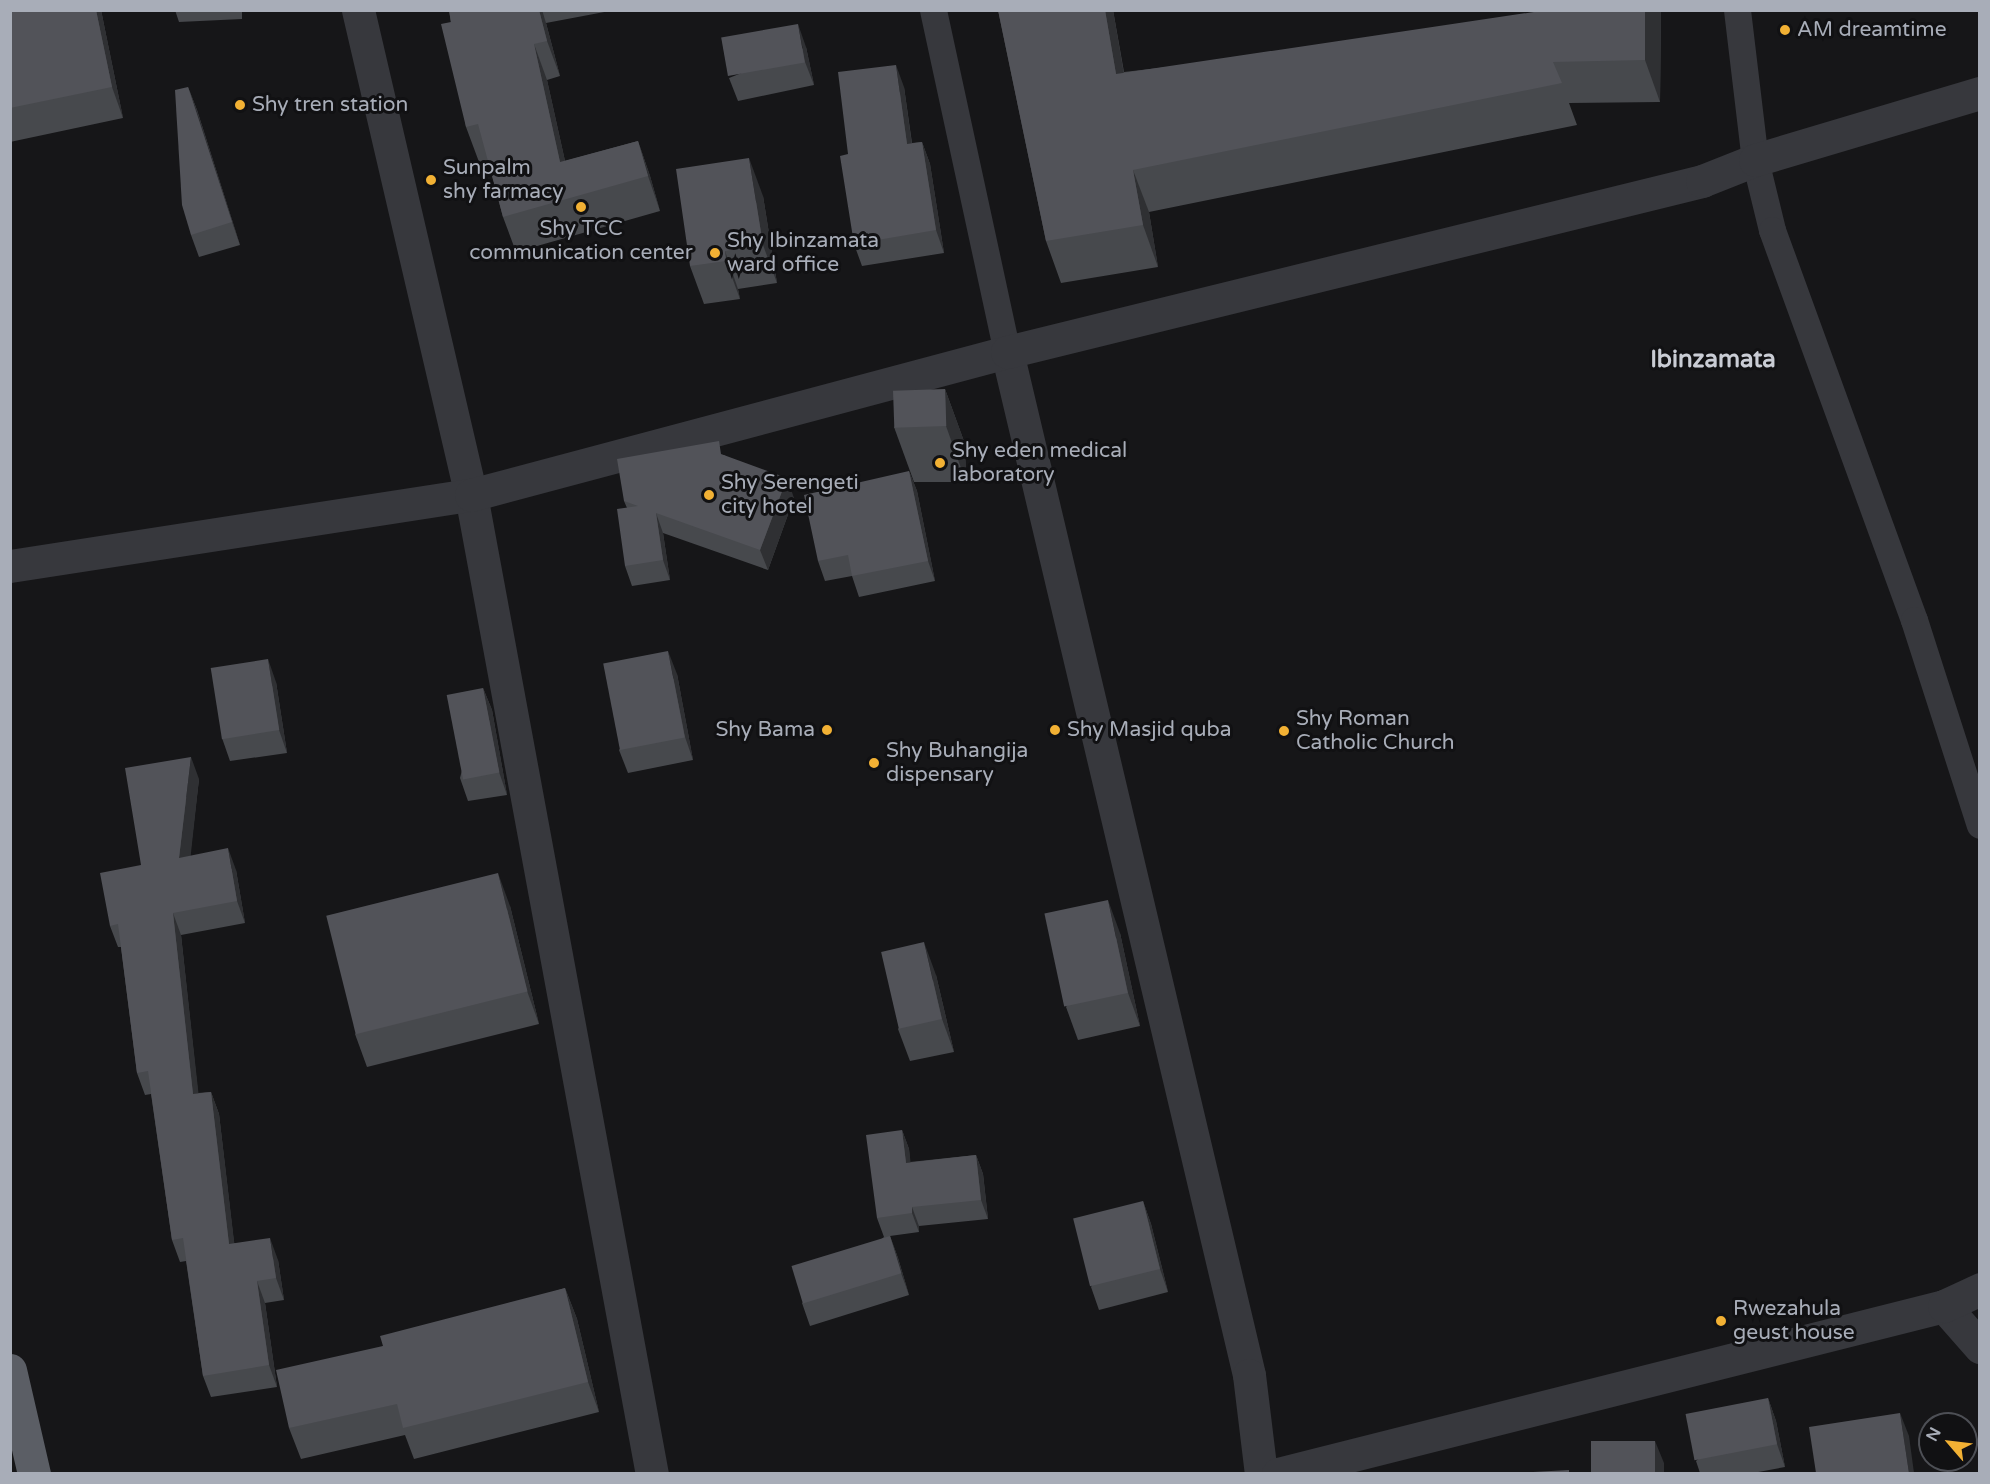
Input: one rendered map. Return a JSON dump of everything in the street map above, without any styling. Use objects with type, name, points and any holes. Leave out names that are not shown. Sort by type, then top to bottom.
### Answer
[{"type":"highway","points":[[10,1370],[34,1473]]},
{"type":"street","points":[[358,10],[471,495],[652,1473]]},
{"type":"street","points":[[10,566],[471,495],[1008,352],[1702,181],[1755,160],[1980,93]]},
{"type":"street","points":[[1008,352],[1249,1375],[1261,1473]]},
{"type":"street","points":[[1278,1473],[1944,1306],[1980,1289]]},
{"type":"street","points":[[1944,1306],[1980,1347]]},
{"type":"lane","points":[[933,10],[1008,352]]},
{"type":"lane","points":[[1737,10],[1755,160],[1772,230],[1914,620],[1980,825]]},
{"type":"building","points":[[10,10],[96,10],[112,87],[10,108]]},
{"type":"building","points":[[449,10],[539,10],[547,41],[534,44],[560,162],[638,141],[648,176],[503,217],[478,124],[466,127],[441,24],[451,22]]},
{"type":"building","points":[[998,10],[1105,10],[1116,74],[1547,10],[1645,10],[1645,60],[1553,62],[1562,83],[1133,170],[1143,225],[1046,241]]},
{"type":"building","points":[[798,24],[805,62],[728,76],[721,38]]},
{"type":"building","points":[[896,65],[907,144],[922,142],[936,230],[854,244],[840,156],[848,154],[838,72]]},
{"type":"building","points":[[188,87],[232,222],[191,235],[182,205],[175,90]]},
{"type":"building","points":[[749,158],[763,245],[725,251],[726,261],[690,266],[676,169]]},
{"type":"building","points":[[945,389],[946,426],[894,428],[893,391]]},
{"type":"building","points":[[719,441],[721,454],[787,478],[760,550],[656,513],[663,560],[625,566],[617,509],[638,506],[624,501],[617,459]]},
{"type":"building","points":[[909,471],[928,561],[852,576],[848,555],[818,561],[804,495]]},
{"type":"building","points":[[668,651],[685,737],[620,750],[603,664]]},
{"type":"building","points":[[268,659],[279,730],[222,739],[211,668]]},
{"type":"building","points":[[483,688],[499,772],[463,779],[447,695]]},
{"type":"building","points":[[191,757],[179,858],[228,848],[237,901],[173,913],[193,1094],[211,1092],[229,1244],[270,1238],[276,1278],[257,1281],[269,1365],[203,1376],[183,1238],[172,1240],[148,1071],[137,1073],[118,924],[110,926],[100,873],[141,865],[125,768]]},
{"type":"building","points":[[498,873],[528,991],[356,1034],[326,916]]},
{"type":"building","points":[[1108,900],[1128,993],[1064,1006],[1044,914]]},
{"type":"building","points":[[924,942],[942,1019],[899,1029],[881,952]]},
{"type":"building","points":[[902,1130],[906,1163],[976,1155],[981,1200],[912,1207],[912,1213],[877,1218],[866,1135]]},
{"type":"building","points":[[1143,1201],[1160,1269],[1090,1286],[1073,1218]]},
{"type":"building","points":[[890,1236],[901,1273],[803,1303],[792,1266]]},
{"type":"building","points":[[565,1288],[588,1382],[403,1428],[397,1404],[289,1428],[276,1370],[383,1346],[380,1336]]},
{"type":"building","points":[[1768,1398],[1777,1444],[1695,1460],[1686,1414]]},
{"type":"building","points":[[1900,1413],[1909,1473],[1816,1473],[1809,1427]]},
{"type":"building","points":[[1591,1441],[1655,1441],[1655,1473],[1591,1473]]},
{"type":"building","points":[[1569,1470],[1569,1473],[1513,1473]]},
{"type":"place","name":"AM dreamtime","points":[[1785,30]]},
{"type":"place","name":"Shy tren station","points":[[240,105]]},
{"type":"place","name":"Sunpalm shy farmacy","points":[[431,180]]},
{"type":"place","name":"Shy TCC communication center","points":[[581,207]]},
{"type":"place","name":"Shy Ibinzamata ward office","points":[[715,253]]},
{"type":"place","name":"Shy eden medical laboratory","points":[[940,463]]},
{"type":"place","name":"Shy Serengeti city hotel","points":[[709,495]]},
{"type":"place","name":"Shy Bama","points":[[827,730]]},
{"type":"place","name":"Shy Masjid quba","points":[[1055,730]]},
{"type":"place","name":"Shy Roman Catholic Church","points":[[1284,731]]},
{"type":"place","name":"Shy Buhangija dispensary","points":[[874,763]]},
{"type":"place","name":"Rwezahula geust house","points":[[1721,1321]]},
{"type":"district","name":"Ibinzamata","points":[[1713,360]]}]
